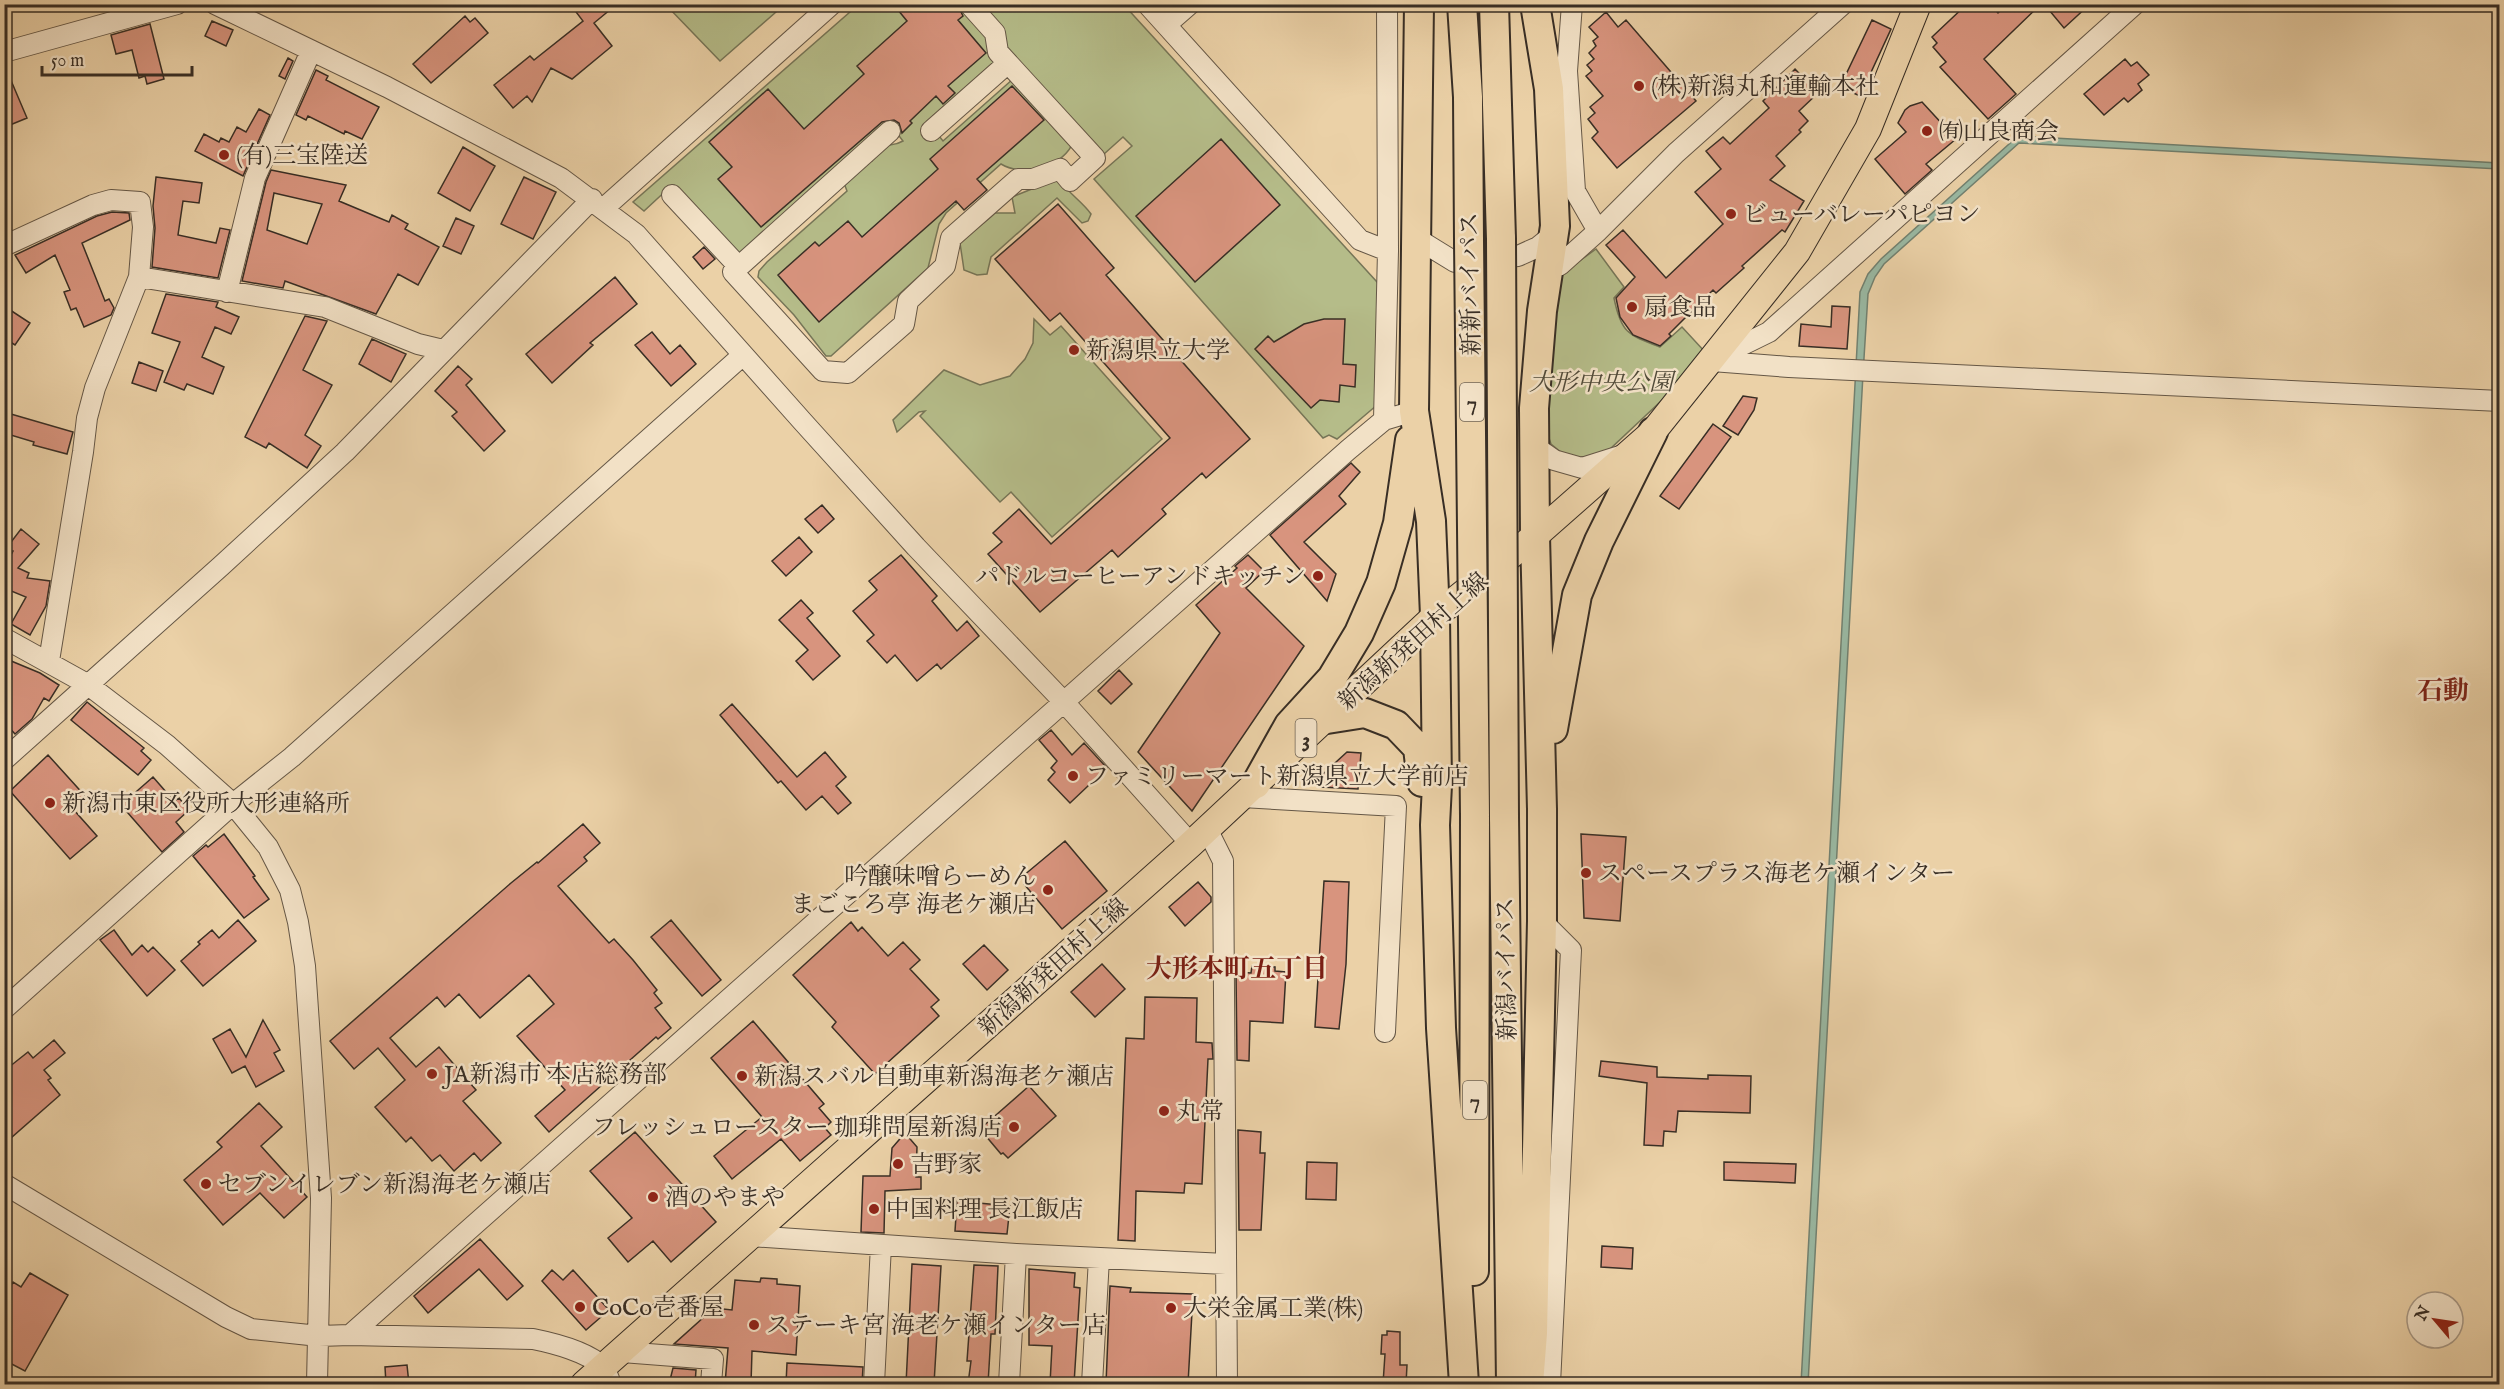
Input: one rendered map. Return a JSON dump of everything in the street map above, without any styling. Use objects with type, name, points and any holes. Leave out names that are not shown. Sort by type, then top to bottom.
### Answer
[{"type":"highway","points":[[1249,791],[1289,725],[1332,678],[1359,633],[1381,583],[1398,524],[1414,411],[1419,4]]},
{"type":"highway","name":"新新バイパス","points":[[1462,4],[1468,97],[1474,564]]},
{"type":"highway","name":"新新バイパス","points":[[1494,4],[1502,239],[1504,553]]},
{"type":"highway","points":[[1529,1384],[1533,1333],[1542,921],[1542,799],[1534,408],[1542,311],[1552,247],[1549,89],[1535,4]]},
{"type":"highway","points":[[1414,411],[1431,521],[1435,616],[1437,785],[1435,825],[1440,981],[1464,1384]]},
{"type":"highway","points":[[1542,799],[1577,595],[1599,541],[1653,432]]},
{"type":"highway","name":"新潟バイパス","points":[[1504,553],[1504,817],[1511,1384]]},
{"type":"highway","name":"新潟バイパス","points":[[1474,564],[1474,1384]]},
{"type":"highway","points":[[1327,719],[1365,713],[1396,725],[1418,748],[1440,981]]},
{"type":"main road","name":"新潟新発田村上線","points":[[584,1384],[612,1368],[750,1236],[1199,837],[1435,616],[1535,536],[1653,432],[1797,252],[1868,129],[1918,4]]},
{"type":"street","points":[[4,52],[177,4]]},
{"type":"street","points":[[215,4],[387,87],[561,178],[636,234],[916,547],[1063,701],[1223,861],[1227,1384]]},
{"type":"street","points":[[4,760],[345,452],[443,350],[598,204],[832,4]]},
{"type":"street","points":[[890,131],[733,272],[823,371],[848,373],[904,324],[908,301],[945,266],[951,238],[1018,179],[1033,178],[1060,169],[1070,180],[1095,158],[998,52],[994,33],[969,4]]},
{"type":"street","points":[[1147,4],[1360,240],[1388,251]]},
{"type":"street","points":[[1166,25],[1190,4]]},
{"type":"street","points":[[1384,420],[1388,251],[1387,4]]},
{"type":"street","points":[[1572,4],[1567,71],[1575,191],[1598,231]]},
{"type":"street","points":[[1416,238],[1455,262],[1518,256],[1538,247],[1552,247],[1560,265],[1598,231],[1676,153],[1844,4]]},
{"type":"street","points":[[1712,361],[1769,332],[2135,4]]},
{"type":"street","points":[[226,292],[255,178],[311,51]]},
{"type":"street","points":[[931,131],[1008,63]]},
{"type":"street","points":[[672,195],[739,267]]},
{"type":"street","points":[[4,246],[93,205],[111,200],[140,202],[143,227],[139,277],[95,388],[87,418],[49,661]]},
{"type":"street","points":[[139,277],[324,307],[418,344],[443,350]]},
{"type":"street","points":[[4,1009],[233,804],[292,757],[743,355]]},
{"type":"street","points":[[1712,361],[2499,401]]},
{"type":"street","points":[[350,1335],[1063,701],[1384,420],[1414,411]]},
{"type":"street","points":[[1534,446],[1554,460],[1582,468],[1629,453]]},
{"type":"street","points":[[4,638],[87,684],[167,745],[233,804],[268,847],[290,890],[305,966],[321,1198],[317,1384]]},
{"type":"street","points":[[1249,791],[1396,806],[1385,1032]]},
{"type":"street","points":[[1542,921],[1571,950],[1550,1384]]},
{"type":"street","points":[[4,1184],[226,1317],[251,1329],[319,1336],[533,1340],[562,1345],[612,1368],[713,1359],[711,1384]]},
{"type":"street","points":[[750,1236],[1016,1254],[1226,1264]]},
{"type":"street","points":[[874,1384],[881,1245]]},
{"type":"street","points":[[1009,1384],[1016,1254]]},
{"type":"street","points":[[1092,1384],[1099,1258]]},
{"type":"green space","points":[[666,5],[784,5],[720,61]]},
{"type":"green space","points":[[858,5],[963,5],[986,29],[994,62],[927,121],[943,141],[1013,79],[1074,140],[1062,157],[1043,167],[1021,170],[1001,164],[946,213],[939,224],[928,268],[831,356],[826,356],[794,315],[758,277],[759,271],[847,191],[844,183],[863,160],[872,161],[883,146],[903,141],[890,124],[740,255],[671,186],[644,211],[633,202]]},
{"type":"green space","points":[[977,5],[1124,5],[1377,282],[1380,288],[1377,405],[1337,439],[1329,435],[1323,438],[1094,179],[1132,146],[1123,137],[1104,154],[1004,46]]},
{"type":"green space","points":[[1059,178],[1091,214],[1088,221],[1082,223],[1057,198],[991,257],[987,274],[977,275],[964,270],[960,243],[964,239],[995,213],[1015,213],[1012,197]]},
{"type":"green space","name":"大形中央公園","points":[[1596,249],[1624,287],[1614,298],[1620,319],[1628,331],[1660,347],[1682,327],[1706,353],[1676,387],[1610,449],[1592,457],[1578,458],[1562,453],[1551,444],[1545,427],[1557,281],[1567,270]]},
{"type":"green space","points":[[1034,319],[1050,335],[1061,326],[1162,439],[1052,537],[1011,492],[1000,502],[920,416],[925,411],[919,412],[897,432],[893,420],[944,370],[980,385],[1010,376],[1025,359],[1033,343]]},
{"type":"shaded area","points":[[2018,136],[2499,163],[2499,169],[2019,143],[1884,264],[1875,277],[1868,294],[1863,374],[1808,1384],[1801,1384],[1860,292],[1868,274],[1881,259]]},
{"type":"building","points":[[570,4],[617,4],[594,23],[612,46],[572,79],[551,68],[532,102],[527,96],[513,108],[494,85],[530,56],[534,60],[583,21]]},
{"type":"building","points":[[893,4],[957,4],[963,16],[958,20],[986,53],[948,86],[955,93],[943,104],[936,96],[910,121],[912,123],[902,133],[899,123],[894,120],[882,122],[761,227],[718,179],[732,167],[709,142],[768,89],[804,129],[864,74],[857,66],[907,21]]},
{"type":"building","points":[[1967,4],[1990,4],[1998,13],[2007,4],[2041,4],[1984,59],[2016,94],[1988,119],[1940,67],[1946,62],[1933,47],[1937,43],[1932,37]]},
{"type":"building","points":[[2044,4],[2090,4],[2064,28]]},
{"type":"building","name":"(株)新潟丸和運輸本社","points":[[1606,12],[1618,27],[1626,20],[1696,101],[1617,168],[1592,138],[1598,132],[1588,119],[1595,113],[1590,107],[1603,96],[1586,76],[1592,71],[1587,65],[1594,59],[1589,53],[1596,46],[1593,41],[1598,37],[1589,27]]},
{"type":"building","points":[[465,16],[470,22],[475,18],[488,33],[431,83],[413,64]]},
{"type":"building","points":[[1872,20],[1891,29],[1860,96],[1840,87]]},
{"type":"building","points":[[212,21],[233,30],[226,46],[205,36]]},
{"type":"building","points":[[150,24],[164,79],[147,84],[145,76],[139,78],[132,50],[116,54],[111,35]]},
{"type":"building","points":[[288,58],[293,61],[285,79],[279,76]]},
{"type":"building","points":[[2125,59],[2131,66],[2137,62],[2149,75],[2138,84],[2142,90],[2128,102],[2124,98],[2104,115],[2084,94]]},
{"type":"building","points":[[4,64],[27,118],[10,125],[4,111]]},
{"type":"building","points":[[1795,69],[1818,93],[1799,111],[1808,121],[1799,130],[1801,132],[1776,156],[1785,166],[1770,180],[1804,201],[1785,232],[1782,230],[1716,293],[1713,290],[1660,346],[1633,335],[1620,317],[1616,298],[1635,277],[1606,245],[1623,230],[1666,278],[1723,224],[1695,192],[1721,169],[1706,151],[1723,137],[1730,144],[1769,108],[1763,101]]},
{"type":"building","points":[[316,70],[328,76],[326,80],[379,107],[362,139],[345,131],[344,134],[308,116],[306,120],[296,115]]},
{"type":"building","points":[[1012,86],[1044,120],[977,179],[987,190],[964,210],[956,201],[819,322],[778,275],[815,242],[819,246],[848,221],[862,237],[938,169],[930,159]]},
{"type":"building","points":[[1922,102],[1956,139],[1926,164],[1932,170],[1905,194],[1875,159],[1906,132],[1898,123],[1905,110]]},
{"type":"building","points":[[259,109],[270,115],[243,176],[195,151],[204,134],[219,142],[221,138],[229,142],[237,127],[246,132]]},
{"type":"building","points":[[1221,139],[1280,205],[1195,282],[1136,216]]},
{"type":"building","points":[[463,147],[495,166],[470,211],[438,193]]},
{"type":"building","points":[[271,170],[346,185],[339,201],[389,222],[392,215],[408,224],[405,229],[439,247],[418,285],[398,274],[376,314],[285,281],[283,288],[242,281],[266,182]],"holes":[[[274,193],[322,204],[307,244],[267,230]]]},
{"type":"building","points":[[156,177],[202,183],[199,203],[183,201],[178,235],[216,243],[220,228],[230,230],[218,278],[152,267]]},
{"type":"building","points":[[524,177],[556,192],[533,239],[501,224]]},
{"type":"building","points":[[1058,204],[1114,268],[1106,275],[1250,439],[1206,478],[1202,473],[1162,509],[1166,514],[1118,557],[1112,550],[1040,612],[988,554],[1002,542],[993,533],[1019,509],[1051,544],[1170,438],[1060,313],[1050,321],[995,259]]},
{"type":"building","points":[[112,212],[129,213],[130,220],[82,243],[105,301],[109,299],[114,308],[111,315],[84,327],[76,308],[71,310],[64,292],[70,290],[55,255],[26,273],[15,255],[97,216]]},
{"type":"building","points":[[456,218],[474,226],[461,254],[443,246]]},
{"type":"building","points":[[704,247],[715,259],[703,269],[693,257]]},
{"type":"building","points":[[615,277],[637,304],[590,343],[593,345],[552,383],[526,354]]},
{"type":"building","points":[[166,294],[218,302],[216,307],[239,317],[231,334],[215,327],[202,357],[224,367],[213,394],[187,384],[184,390],[164,382],[180,342],[152,333]]},
{"type":"building","points":[[4,306],[30,323],[15,345],[4,338]]},
{"type":"building","points":[[1832,306],[1850,307],[1847,349],[1799,346],[1801,324],[1831,327]]},
{"type":"building","points":[[305,316],[327,321],[303,370],[332,385],[305,435],[321,446],[307,468],[269,443],[266,448],[245,437]]},
{"type":"building","points":[[1324,319],[1345,319],[1343,364],[1356,365],[1355,387],[1340,385],[1339,402],[1320,400],[1311,408],[1255,349],[1268,336],[1274,342],[1304,324]]},
{"type":"building","points":[[652,332],[670,354],[680,345],[696,364],[671,386],[635,345]]},
{"type":"building","points":[[372,339],[406,354],[391,382],[359,364]]},
{"type":"building","points":[[139,362],[163,371],[156,391],[132,383]]},
{"type":"building","points":[[458,366],[472,379],[466,385],[505,431],[484,451],[452,416],[457,412],[435,391]]},
{"type":"building","points":[[1743,396],[1757,398],[1754,410],[1738,435],[1723,426]]},
{"type":"building","points":[[4,412],[73,432],[67,454],[33,445],[34,442],[4,433]]},
{"type":"building","points":[[1713,424],[1731,437],[1679,509],[1660,496]]},
{"type":"building","points":[[1351,463],[1360,472],[1339,496],[1346,504],[1304,542],[1336,574],[1327,601],[1270,535]]},
{"type":"building","points":[[822,505],[834,519],[818,533],[805,519]]},
{"type":"building","points":[[21,529],[39,544],[18,568],[29,573],[27,578],[50,581],[46,606],[30,635],[11,624],[26,597],[4,588],[4,562],[7,563],[13,551],[5,550]]},
{"type":"building","points":[[799,537],[812,552],[786,576],[772,561]]},
{"type":"building","points":[[901,555],[937,596],[932,601],[957,631],[967,621],[979,636],[941,669],[937,664],[917,681],[895,655],[887,663],[867,641],[874,635],[853,611],[877,590],[869,581]]},
{"type":"building","points":[[1248,555],[1264,571],[1246,588],[1304,646],[1192,811],[1138,752],[1220,633],[1196,605]]},
{"type":"building","points":[[801,600],[813,613],[807,618],[840,656],[813,680],[796,661],[808,650],[779,620]]},
{"type":"building","points":[[4,658],[40,673],[59,685],[49,701],[44,698],[32,719],[15,734],[4,722]]},
{"type":"building","points":[[1119,670],[1132,684],[1111,704],[1098,691]]},
{"type":"building","points":[[87,702],[144,748],[141,751],[151,760],[138,775],[71,720]]},
{"type":"building","points":[[732,704],[797,777],[825,752],[846,777],[836,786],[851,803],[838,814],[822,796],[806,810],[781,781],[778,783],[720,715]]},
{"type":"building","points":[[1051,730],[1072,755],[1084,743],[1107,768],[1070,803],[1048,780],[1055,772],[1051,768],[1057,761],[1039,740]]},
{"type":"building","points":[[1347,752],[1361,753],[1358,789],[1321,787],[1323,774]]},
{"type":"building","name":"新潟市東区役所大形連絡所","points":[[48,755],[86,797],[73,809],[97,836],[70,859],[10,791]]},
{"type":"building","points":[[153,777],[174,801],[179,798],[189,810],[176,822],[184,832],[162,852],[121,805]]},
{"type":"building","points":[[583,824],[600,843],[584,857],[587,861],[558,886],[609,943],[614,939],[657,990],[654,993],[662,1003],[655,1008],[671,1028],[658,1039],[656,1037],[549,1132],[535,1116],[565,1090],[517,1036],[554,1004],[529,975],[480,1018],[459,994],[445,1007],[437,997],[390,1038],[416,1067],[439,1047],[476,1090],[463,1101],[501,1143],[481,1161],[474,1153],[454,1171],[440,1155],[432,1161],[411,1137],[406,1142],[375,1107],[405,1080],[378,1048],[354,1069],[330,1041],[511,883]]},
{"type":"building","points":[[224,834],[269,899],[244,918],[193,856]]},
{"type":"building","points":[[1581,834],[1626,837],[1620,921],[1584,918]]},
{"type":"building","points":[[1065,841],[1107,891],[1062,929],[1024,884],[1027,881],[1023,876]]},
{"type":"building","points":[[1324,881],[1349,882],[1346,964],[1339,1029],[1315,1027]]},
{"type":"building","points":[[1198,882],[1211,897],[1211,902],[1185,926],[1169,907]]},
{"type":"building","points":[[238,920],[256,941],[203,986],[181,961],[212,930],[219,938]]},
{"type":"building","points":[[671,920],[721,980],[702,996],[651,937]]},
{"type":"building","points":[[851,922],[858,931],[862,927],[888,956],[903,942],[920,960],[910,969],[939,1000],[931,1007],[939,1016],[875,1074],[832,1027],[836,1022],[793,975]]},
{"type":"building","points":[[114,930],[132,955],[142,945],[148,952],[153,947],[175,970],[147,996],[100,940]]},
{"type":"building","points":[[984,945],[1008,970],[987,990],[963,964]]},
{"type":"building","points":[[1102,964],[1125,989],[1095,1017],[1071,992]]},
{"type":"building","points":[[1252,966],[1275,967],[1275,971],[1286,972],[1283,1023],[1250,1021],[1249,1061],[1237,1060],[1236,972],[1251,973]]},
{"type":"building","name":"丸常","points":[[1145,997],[1197,998],[1196,1042],[1212,1043],[1213,1059],[1208,1059],[1202,1184],[1185,1183],[1184,1193],[1136,1191],[1135,1241],[1118,1240],[1126,1038],[1144,1039]]},
{"type":"building","points":[[263,1020],[280,1050],[274,1053],[284,1071],[256,1087],[245,1066],[232,1073],[213,1039],[230,1029],[246,1057]]},
{"type":"building","points":[[753,1021],[824,1104],[819,1108],[831,1122],[825,1128],[831,1135],[800,1161],[781,1139],[732,1179],[714,1156],[762,1117],[711,1058]]},
{"type":"building","points":[[54,1040],[65,1053],[44,1070],[51,1078],[48,1080],[60,1095],[4,1144],[4,1071],[28,1052],[33,1058]]},
{"type":"building","points":[[1601,1061],[1657,1067],[1657,1077],[1708,1079],[1708,1075],[1751,1076],[1750,1113],[1678,1111],[1676,1132],[1664,1131],[1663,1146],[1644,1145],[1647,1083],[1599,1076]]},
{"type":"building","points":[[1029,1086],[1056,1116],[1008,1158],[1003,1153],[1001,1154],[980,1129]]},
{"type":"building","points":[[259,1103],[282,1127],[261,1146],[307,1197],[284,1218],[260,1193],[223,1225],[184,1180],[222,1147],[217,1142]]},
{"type":"building","points":[[1238,1130],[1261,1132],[1260,1153],[1265,1153],[1261,1230],[1239,1230]]},
{"type":"building","name":"酒のやまや","points":[[635,1132],[716,1222],[671,1262],[653,1241],[628,1262],[608,1238],[632,1218],[590,1171]]},
{"type":"building","points":[[905,1133],[917,1147],[916,1177],[921,1177],[921,1189],[885,1191],[884,1233],[861,1232],[863,1176],[890,1176],[892,1148]]},
{"type":"building","points":[[1307,1162],[1337,1163],[1336,1200],[1306,1199]]},
{"type":"building","points":[[1724,1162],[1796,1164],[1795,1183],[1724,1180]]},
{"type":"building","points":[[957,1201],[1010,1206],[1007,1234],[955,1231]]},
{"type":"building","points":[[480,1239],[523,1286],[507,1300],[479,1269],[428,1313],[414,1296]]},
{"type":"building","points":[[1602,1246],[1633,1248],[1632,1269],[1601,1267]]},
{"type":"building","points":[[912,1264],[941,1266],[934,1384],[906,1384]]},
{"type":"building","points":[[974,1265],[998,1266],[995,1334],[991,1334],[988,1384],[968,1384],[971,1361],[967,1361]]},
{"type":"building","points":[[1029,1269],[1075,1273],[1074,1287],[1080,1288],[1074,1384],[1050,1384],[1052,1346],[1029,1345]]},
{"type":"building","points":[[552,1270],[563,1280],[573,1270],[609,1310],[586,1330],[542,1281]]},
{"type":"building","points":[[30,1273],[68,1295],[25,1371],[4,1360],[4,1297],[13,1282],[21,1287]]},
{"type":"building","points":[[761,1278],[777,1279],[777,1284],[800,1286],[796,1355],[752,1351],[751,1384],[725,1384],[728,1348],[674,1344],[714,1308],[732,1310],[735,1280],[760,1282]]},
{"type":"building","points":[[1110,1286],[1131,1288],[1130,1292],[1193,1294],[1188,1384],[1106,1384]]},
{"type":"building","points":[[1387,1331],[1400,1332],[1400,1365],[1407,1365],[1406,1384],[1383,1384],[1385,1354],[1381,1354],[1382,1335],[1387,1335]]},
{"type":"building","points":[[787,1363],[863,1367],[862,1384],[786,1384]]},
{"type":"building","points":[[407,1365],[409,1384],[386,1384],[385,1367]]},
{"type":"building","points":[[673,1368],[696,1370],[695,1384],[669,1384]]},
{"type":"place","name":"(株)新潟丸和運輸本社","points":[[1639,86]]},
{"type":"place","name":"㈲山良商会","points":[[1927,131]]},
{"type":"place","name":"(有)三宝陸送","points":[[224,155]]},
{"type":"place","name":"ビューバレーパピヨン","points":[[1731,214]]},
{"type":"place","name":"扇食品","points":[[1632,307]]},
{"type":"place","name":"新潟県立大学","points":[[1074,350]]},
{"type":"place","name":"パドルコーヒーアンドキッチン","points":[[1318,576]]},
{"type":"place","name":"ファミリーマート新潟県立大学前店","points":[[1073,776]]},
{"type":"place","name":"新潟市東区役所大形連絡所","points":[[50,803]]},
{"type":"place","name":"スペースプラス海老ケ瀬インター","points":[[1586,873]]},
{"type":"place","name":"吟醸味噌らーめん まごころ亭 海老ケ瀬店","points":[[1048,890]]},
{"type":"place","name":"JA新潟市 本店総務部","points":[[432,1074]]},
{"type":"place","name":"新潟スバル自動車新潟海老ケ瀬店","points":[[742,1076]]},
{"type":"place","name":"丸常","points":[[1164,1111]]},
{"type":"place","name":"フレッシュロースター 珈琲問屋新潟店","points":[[1014,1127]]},
{"type":"place","name":"吉野家","points":[[898,1164]]},
{"type":"place","name":"セブンイレブン新潟海老ケ瀬店","points":[[206,1184]]},
{"type":"place","name":"酒のやまや","points":[[653,1197]]},
{"type":"place","name":"中国料理 長江飯店","points":[[874,1209]]},
{"type":"place","name":"CoCo壱番屋","points":[[580,1307]]},
{"type":"place","name":"大栄金属工業(株)","points":[[1171,1308]]},
{"type":"place","name":"ステーキ宮 海老ケ瀬インター店","points":[[754,1325]]},
{"type":"district","name":"石動","points":[[2443,690]]},
{"type":"district","name":"大形本町五丁目","points":[[1237,968]]}]
